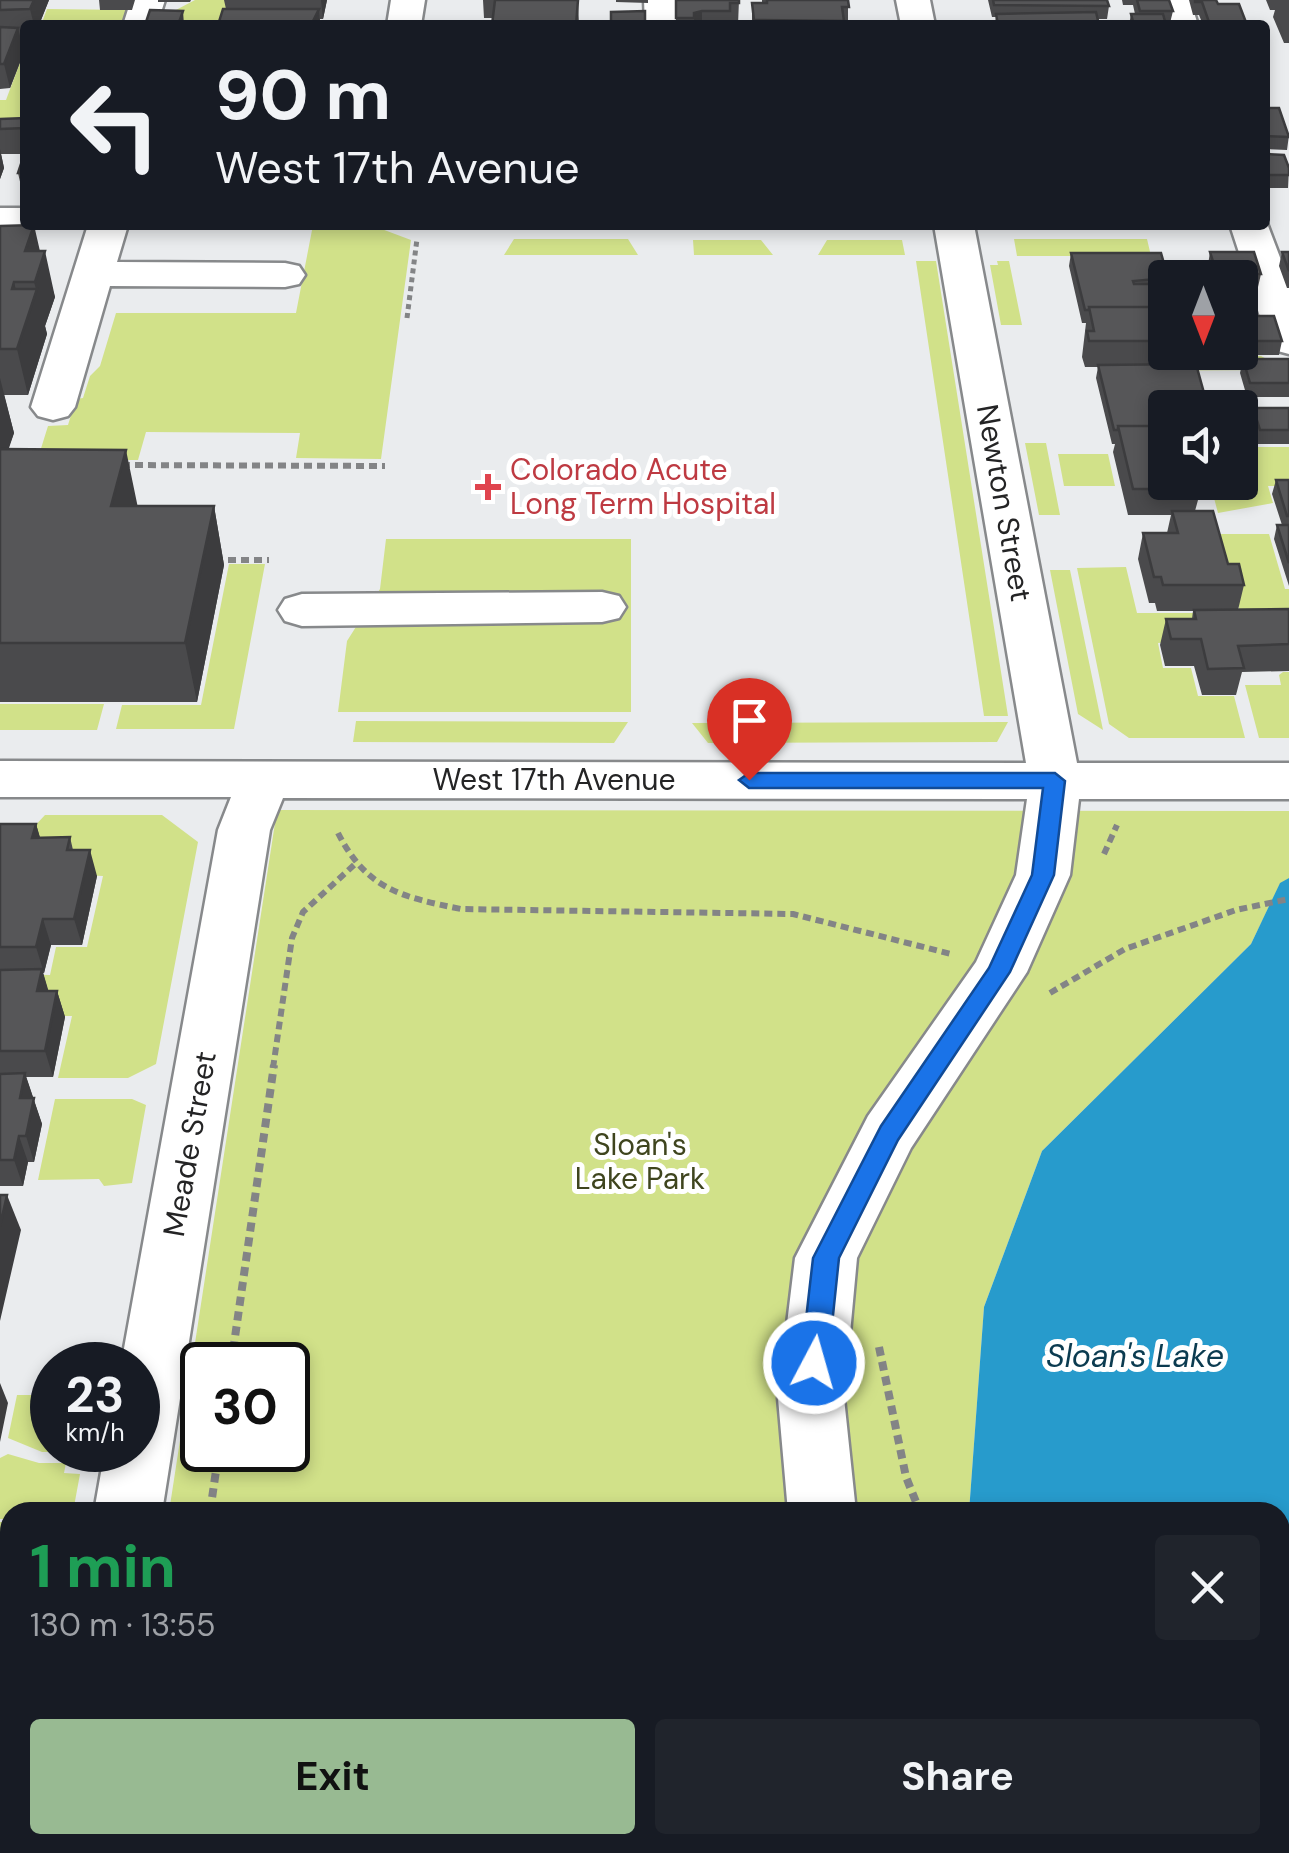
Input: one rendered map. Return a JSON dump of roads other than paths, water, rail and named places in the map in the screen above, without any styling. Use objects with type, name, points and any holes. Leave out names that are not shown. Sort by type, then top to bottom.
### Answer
[{"type":"street","points":[[53,406],[106,230]]},
{"type":"street","name":"Newton Street","points":[[821,1502],[810,1398],[826,1258],[889,1133],[1020,985],[1043,875],[1055,781],[955,230]]},
{"type":"street","points":[[1252,230],[1289,341]]},
{"type":"street","points":[[93,274],[285,275]]},
{"type":"street","points":[[302,610],[602,607]]},
{"type":"street","name":"West 17th Avenue","points":[[0,779],[1289,781]]},
{"type":"street","name":"Meade Street","points":[[130,1502],[244,830],[264,780]]},
{"type":"water","name":"Sloan's Lake","points":[[1289,878],[1289,1502],[970,1502],[984,1307],[1042,1151],[1251,944],[1280,883]]},
{"type":"place","name":"Colorado Acute Long Term Hospital","points":[[488,487]]},
{"type":"park label","name":"Sloan's Lake Park","points":[[640,1162]]}]
